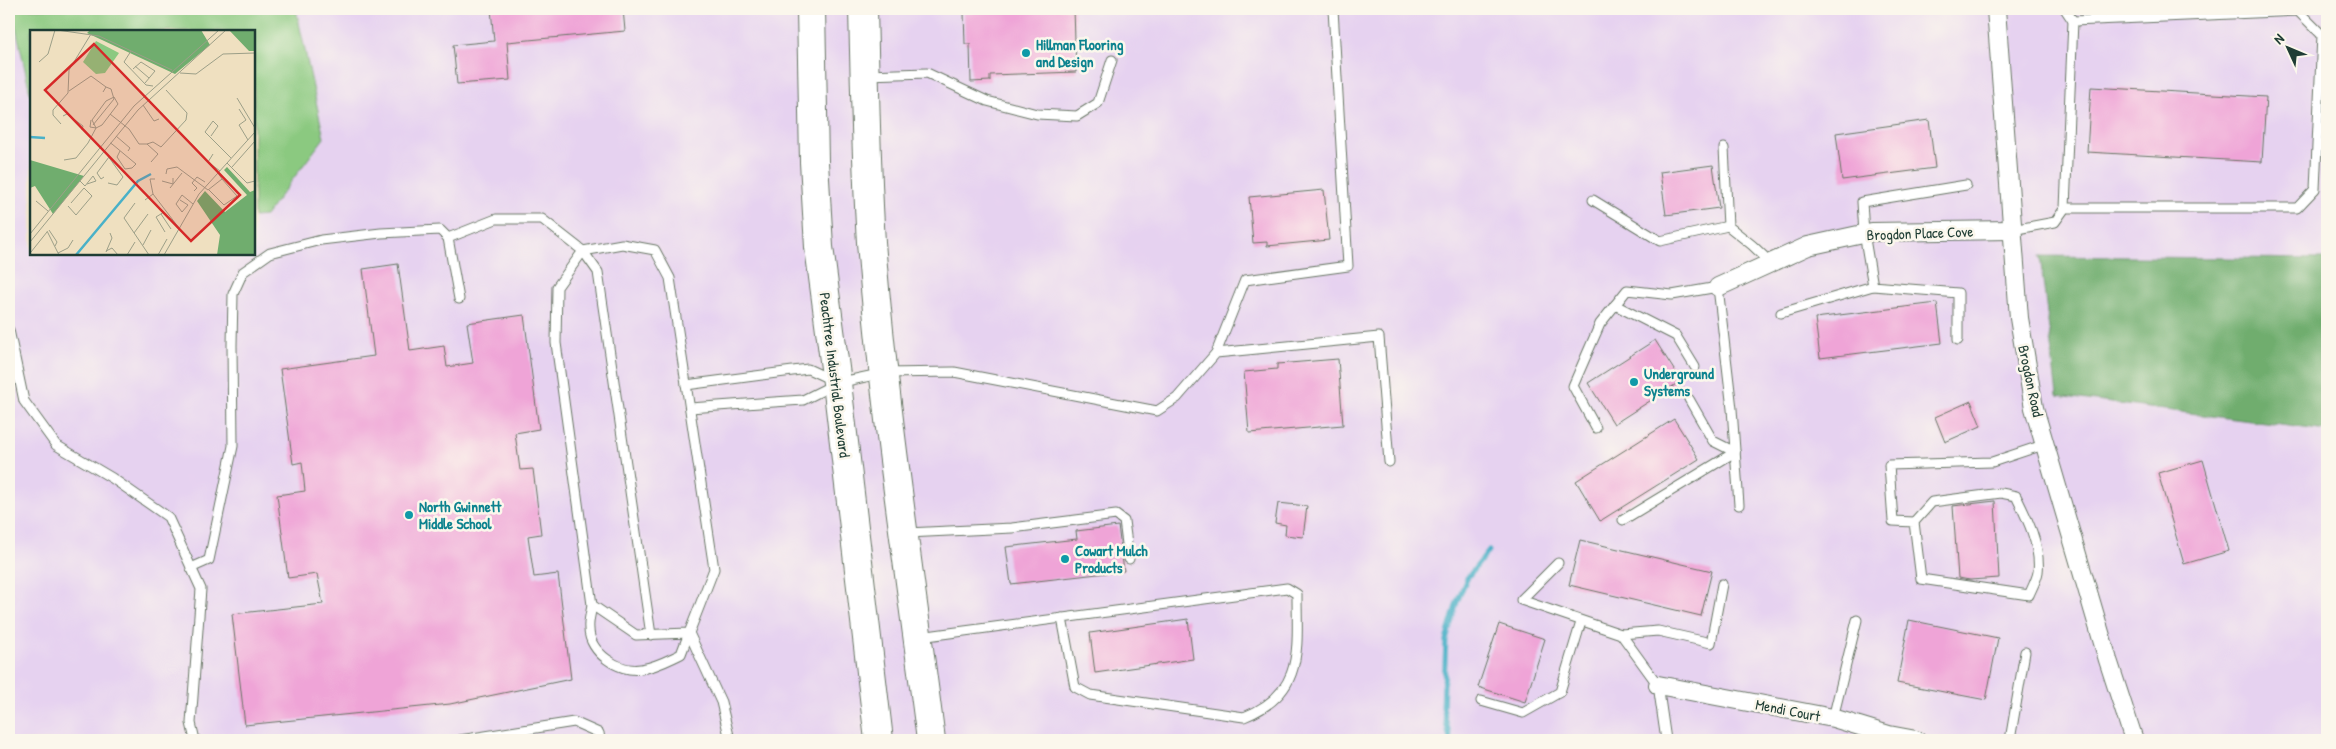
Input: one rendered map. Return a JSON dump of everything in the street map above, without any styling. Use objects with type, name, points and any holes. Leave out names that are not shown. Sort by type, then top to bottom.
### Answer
[{"type":"highway","name":"Peachtree Industrial Boulevard","points":[[811,9],[814,162],[819,247],[879,740]]},
{"type":"highway","points":[[863,9],[871,242],[884,373],[918,637],[933,731]]},
{"type":"street","name":"Brogdon Road","points":[[1996,9],[2019,318],[2034,408],[2108,660],[2134,740]]},
{"type":"street","name":"Brogdon Place Cove","points":[[1718,287],[1808,246],[1864,233],[2012,230]]},
{"type":"street","name":"Mendi Court","points":[[1658,686],[1833,718],[1888,738],[1916,740]]},
{"type":"lane","points":[[690,408],[803,400],[837,383],[884,373],[954,372],[1157,411],[1177,398],[1216,353],[1245,280],[1348,266],[1333,9]]},
{"type":"lane","points":[[2012,230],[2055,222],[2065,208],[2073,21],[2065,9]]},
{"type":"lane","points":[[2065,208],[2297,208],[2315,189],[2322,35],[2298,10],[2073,21]]},
{"type":"lane","points":[[865,75],[927,73],[987,101],[1037,114],[1077,116],[1098,103],[1112,60]]},
{"type":"lane","points":[[1724,148],[1728,226]]},
{"type":"lane","points":[[1873,286],[1864,233],[1862,202],[1966,186]]},
{"type":"lane","points":[[1593,200],[1660,240],[1728,226],[1752,244],[1770,263]]},
{"type":"lane","points":[[448,238],[496,219],[542,219],[583,251],[598,272],[651,635]]},
{"type":"lane","points":[[192,568],[209,560],[233,446],[232,345],[234,294],[243,272],[270,253],[321,240],[381,233],[440,230],[448,238],[459,299]]},
{"type":"lane","points":[[622,244],[655,250],[670,278],[686,385],[714,569],[681,654],[660,664],[639,670],[616,665],[598,653],[588,630],[592,606],[556,343],[557,287],[583,251],[622,244]]},
{"type":"lane","points":[[1782,313],[1873,286],[1958,293],[1958,340]]},
{"type":"lane","points":[[1596,428],[1573,386],[1600,324],[1615,305],[1628,290],[1672,296],[1718,287],[1739,505]]},
{"type":"lane","points":[[1615,305],[1676,336],[1695,368]]},
{"type":"lane","points":[[9,330],[24,401],[56,445],[112,478],[168,517],[192,568],[201,589],[191,722],[194,740]]},
{"type":"lane","points":[[1216,353],[1379,338],[1389,462]]},
{"type":"lane","points":[[686,385],[808,369],[837,383]]},
{"type":"lane","points":[[1689,398],[1713,441],[1735,452]]},
{"type":"lane","points":[[1914,522],[1893,521],[1889,465],[1992,462],[2046,444]]},
{"type":"lane","points":[[1623,520],[1735,452]]},
{"type":"lane","points":[[2001,492],[2016,496],[2029,525],[2037,551],[2038,573],[2029,594],[1921,579],[1914,522],[1932,502],[2001,492]]},
{"type":"lane","points":[[905,533],[928,530],[1012,528],[1116,515],[1124,521],[1129,559]]},
{"type":"lane","points":[[1558,563],[1520,600],[1621,634],[1658,631],[1711,642],[1722,584]]},
{"type":"lane","points":[[918,637],[1287,588],[1297,594],[1298,656],[1290,676],[1276,699],[1260,711],[1244,717],[1090,695],[1074,687],[1062,618]]},
{"type":"lane","points":[[592,606],[636,635],[689,633]]},
{"type":"lane","points":[[1833,718],[1857,620]]},
{"type":"lane","points":[[1481,701],[1523,712],[1560,692],[1581,622]]},
{"type":"lane","points":[[689,633],[721,702],[730,740]]},
{"type":"lane","points":[[1621,634],[1658,686],[1669,740]]},
{"type":"lane","points":[[2010,740],[2025,652]]},
{"type":"lane","points":[[460,740],[574,722],[599,733],[600,740]]},
{"type":"shaded area","points":[[9,9],[2327,9],[2327,259],[2040,256],[2057,396],[2327,431],[2327,740],[9,740]]},
{"type":"green space","points":[[12,9],[296,9],[324,138],[265,216],[255,217],[255,30],[30,30],[30,92]]},
{"type":"green space","points":[[2040,256],[2327,259],[2327,431],[2057,396]]},
{"type":"building","points":[[491,9],[623,9],[625,31],[507,42],[510,80],[457,84],[453,45],[494,41]]},
{"type":"building","name":"Hillman Flooring and Design","points":[[974,9],[1074,9],[1076,72],[990,75],[990,81],[971,82],[970,44],[965,44],[964,13],[974,13]]},
{"type":"building","points":[[2091,87],[2266,97],[2262,162],[2087,152]]},
{"type":"building","points":[[1929,120],[1935,168],[1842,180],[1836,133]]},
{"type":"building","points":[[1713,165],[1719,208],[1666,215],[1660,172]]},
{"type":"building","points":[[1324,190],[1329,240],[1267,246],[1267,242],[1253,243],[1249,197]]},
{"type":"building","name":"North Gwinnett Middle School","points":[[398,264],[410,351],[444,346],[447,367],[473,363],[467,323],[524,315],[539,429],[515,433],[520,470],[533,469],[541,534],[528,536],[534,577],[558,574],[571,679],[450,704],[245,725],[232,614],[323,604],[317,574],[288,578],[277,495],[305,491],[302,462],[293,464],[280,369],[374,356],[363,269]]},
{"type":"building","points":[[1937,303],[1942,343],[1820,358],[1815,318]]},
{"type":"building","name":"Underground Systems","points":[[1655,340],[1681,381],[1614,424],[1588,383]]},
{"type":"building","points":[[1338,359],[1343,425],[1249,433],[1244,372],[1277,369],[1277,364]]},
{"type":"building","points":[[1971,401],[1981,426],[1945,442],[1935,417]]},
{"type":"building","points":[[1674,419],[1699,459],[1600,521],[1576,481]]},
{"type":"building","points":[[2203,460],[2229,551],[2184,564],[2158,473]]},
{"type":"building","points":[[1995,501],[1999,578],[1970,580],[1958,578],[1953,506]]},
{"type":"building","points":[[1278,503],[1307,506],[1303,537],[1285,535],[1286,525],[1275,523]]},
{"type":"building","name":"Cowart Mulch Products","points":[[1118,526],[1124,571],[1011,584],[1006,547],[1077,539],[1076,531]]},
{"type":"building","points":[[1580,540],[1712,571],[1701,616],[1569,585]]},
{"type":"building","points":[[1188,619],[1193,659],[1095,673],[1090,633]]},
{"type":"building","points":[[1909,620],[1998,638],[1986,700],[1897,683]]},
{"type":"building","points":[[1499,624],[1545,639],[1525,702],[1478,687]]},
{"type":"waterway","points":[[1450,740],[1443,707],[1446,640],[1457,602],[1467,578],[1489,551]]},
{"type":"place","name":"Hillman Flooring and Design","points":[[1026,53]]},
{"type":"place","name":"Underground Systems","points":[[1634,382]]},
{"type":"place","name":"North Gwinnett Middle School","points":[[409,515]]},
{"type":"place","name":"Cowart Mulch Products","points":[[1065,559]]}]
